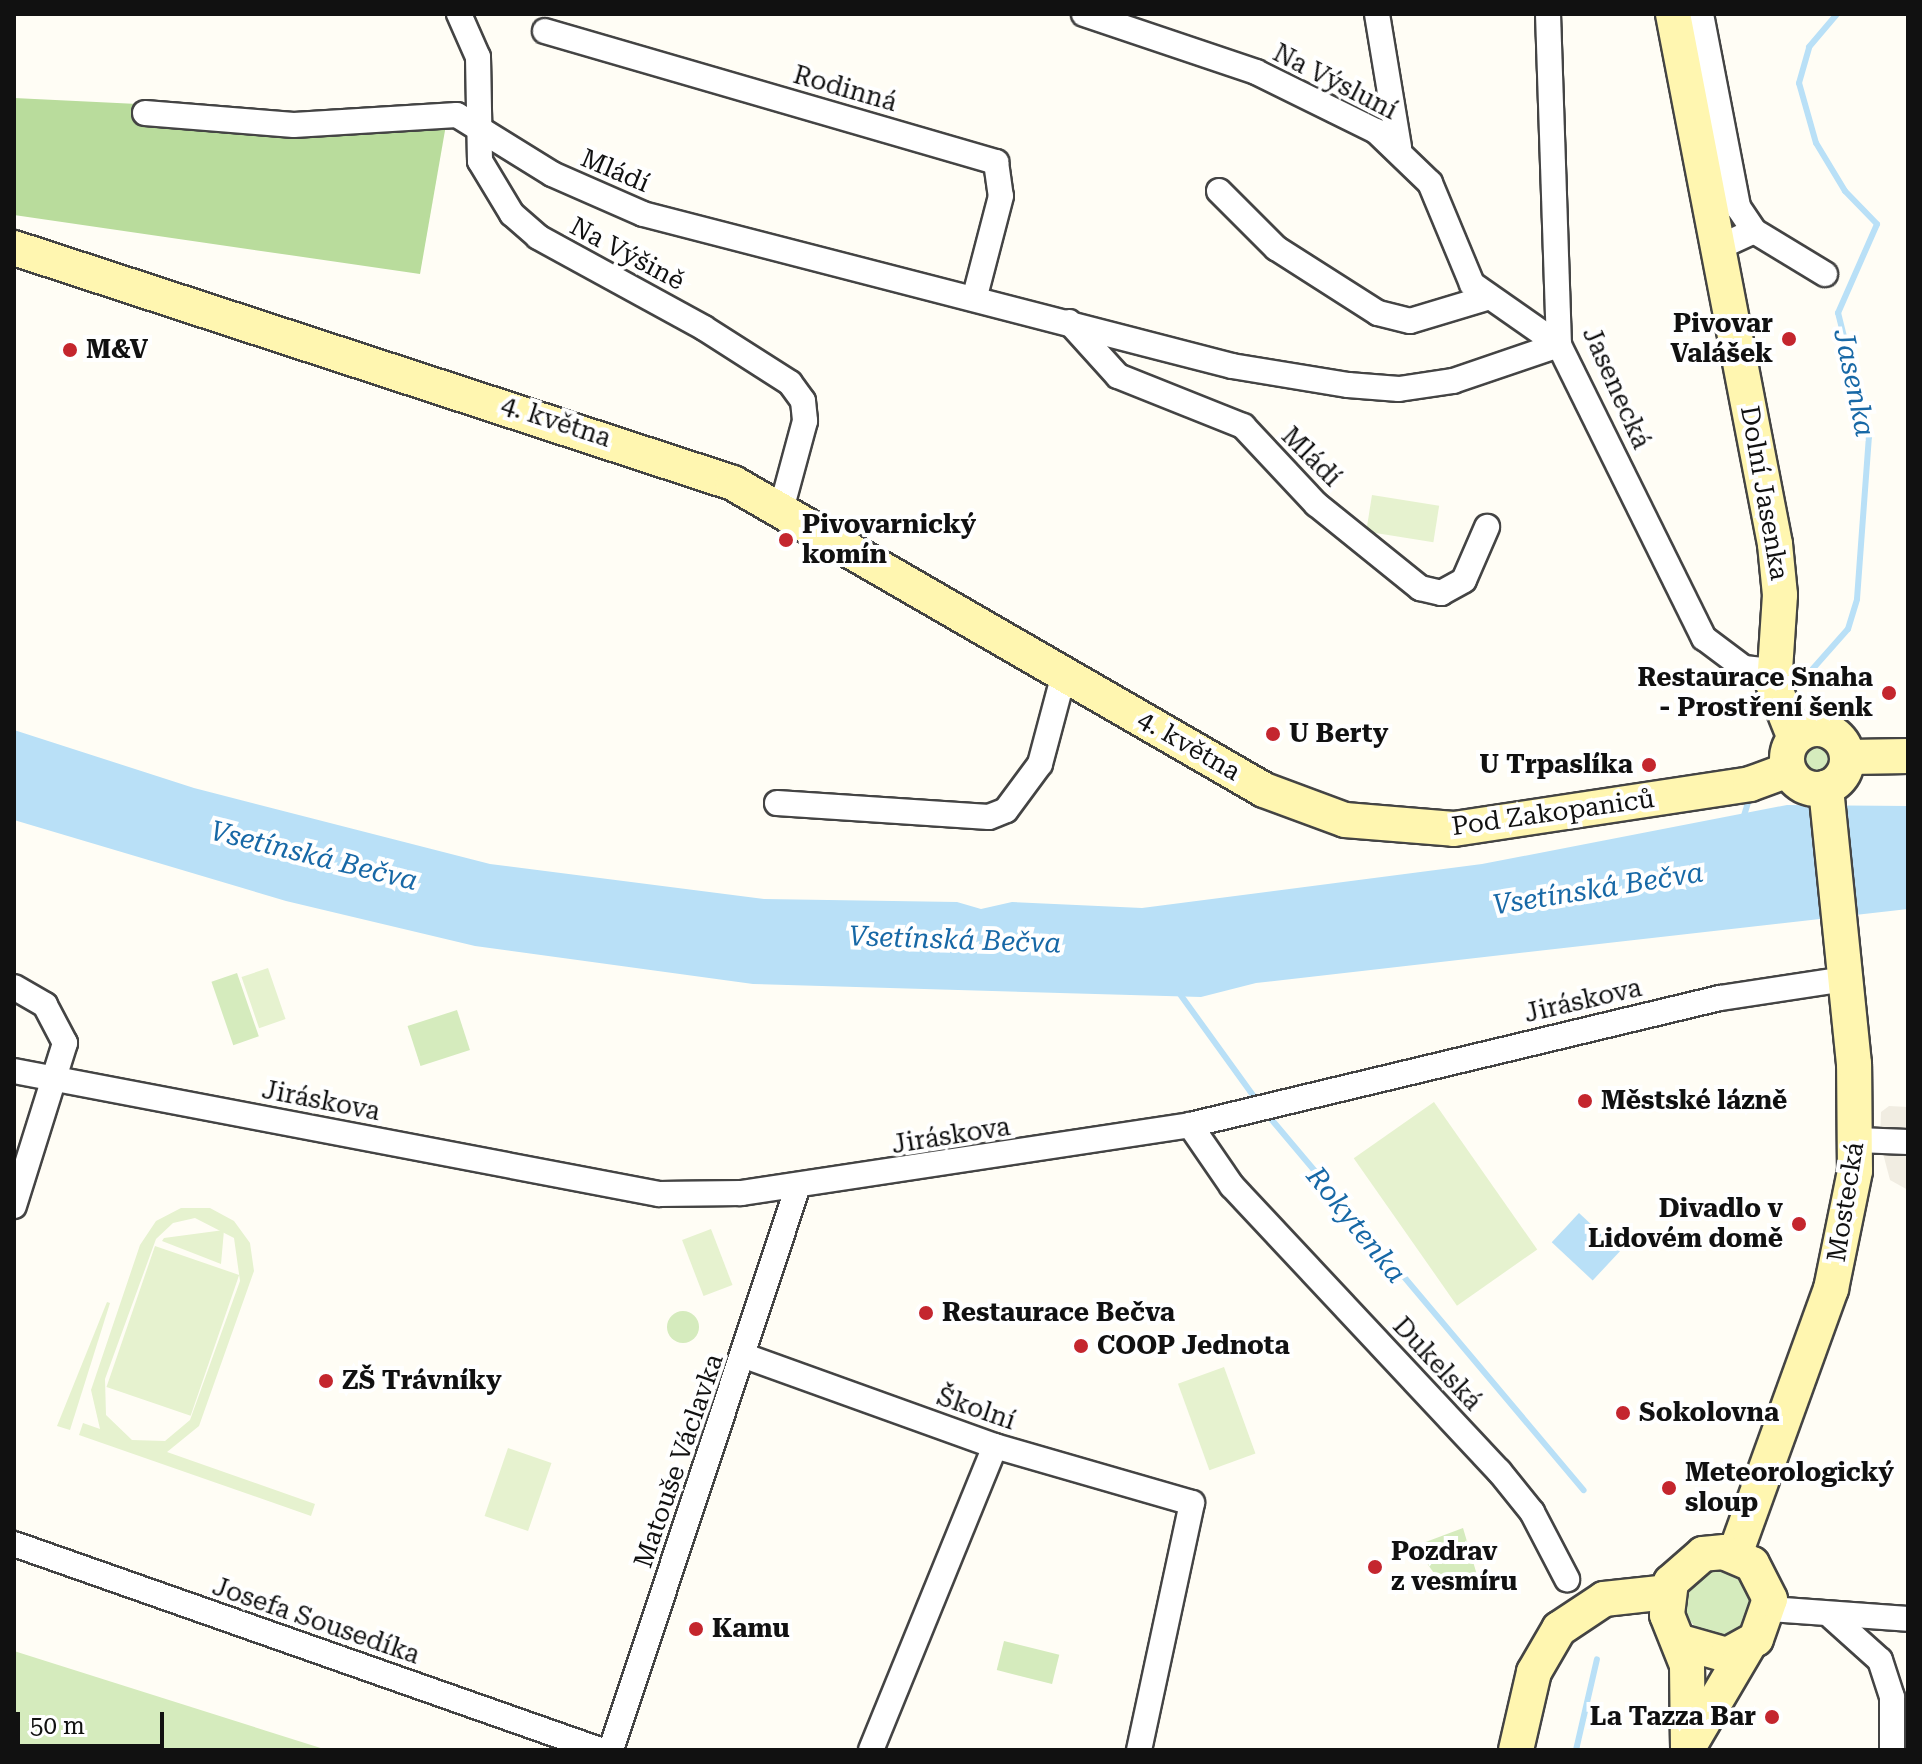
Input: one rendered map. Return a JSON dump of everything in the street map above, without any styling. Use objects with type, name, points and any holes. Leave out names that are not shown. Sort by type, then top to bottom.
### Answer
[{"type":"street","name":"Na Výšině","points":[[459,14],[478,57],[481,126],[488,182],[538,237],[790,383],[805,421],[782,506]]},
{"type":"street","name":"Na Výsluní","points":[[1084,14],[1256,72],[1399,147],[1430,183],[1460,264],[1486,298],[1559,345]]},
{"type":"street","points":[[1377,14],[1399,147]]},
{"type":"street","name":"Jasenecká","points":[[1548,14],[1559,345],[1704,638],[1744,668],[1774,671]]},
{"type":"street","name":"Dolní Jasenka","points":[[1673,14],[1779,571],[1774,671],[1779,707],[1794,736]]},
{"type":"street","points":[[1701,14],[1738,207],[1754,231],[1825,274]]},
{"type":"street","name":"Rodinná","points":[[545,31],[996,162],[1001,196],[975,296]]},
{"type":"street","name":"Mládí","points":[[145,113],[294,125],[457,115],[481,126],[552,174],[643,214],[975,296],[1232,366],[1399,389],[1453,381],[1559,345]]},
{"type":"street","points":[[1219,191],[1276,248],[1378,313],[1410,321],[1486,298]]},
{"type":"street","points":[[1718,248],[1754,231]]},
{"type":"street","name":"4. května","points":[[14,248],[643,450],[782,506],[1264,790],[1316,811]]},
{"type":"street","name":"Mládí","points":[[1069,322],[1118,376],[1243,426],[1316,504],[1420,588],[1441,593],[1464,580],[1487,527]]},
{"type":"street","points":[[777,803],[989,817],[1006,810],[1040,764],[1064,674]]},
{"type":"street","points":[[1850,757],[1847,775],[1828,792],[1788,770],[1784,752],[1794,736],[1826,734],[1850,757],[1908,756]]},
{"type":"street","name":"Pod Zakopaniců","points":[[1316,811],[1382,828],[1454,829],[1730,787],[1788,770]]},
{"type":"street","name":"Mostecká","points":[[1735,1554],[1831,1289],[1857,1140],[1846,979],[1828,792]]},
{"type":"street","name":"Jiráskova","points":[[14,1071],[659,1194],[797,1189],[1190,1125],[1720,998],[1846,979]]},
{"type":"street","points":[[14,987],[45,1005],[62,1030],[59,1080],[14,1206]]},
{"type":"street","name":"Dukelská","points":[[1190,1125],[1232,1186],[1499,1471],[1532,1512],[1574,1594]]},
{"type":"street","points":[[1857,1140],[1906,1143]]},
{"type":"street","name":"Matouše Václavka","points":[[611,1750],[745,1356],[797,1189]]},
{"type":"street","name":"Školní","points":[[745,1356],[995,1446],[1192,1503],[1139,1750]]},
{"type":"street","points":[[871,1750],[995,1446]]},
{"type":"street","name":"Josefa Sousedíka","points":[[14,1544],[600,1750]]},
{"type":"street","points":[[1687,1749],[1770,1609],[1765,1580],[1735,1554],[1692,1558],[1667,1592],[1671,1626],[1685,1643],[1715,1655],[1748,1646]]},
{"type":"street","points":[[1516,1750],[1542,1653],[1574,1594],[1667,1592]]},
{"type":"street","points":[[1770,1609],[1832,1617],[1908,1619]]},
{"type":"street","points":[[1832,1617],[1884,1669],[1892,1750]]},
{"type":"street","points":[[1685,1643],[1687,1749]]},
{"type":"green space","points":[[14,98],[447,119],[420,274],[14,215]]},
{"type":"green space","points":[[1372,495],[1439,506],[1433,542],[1366,532]]},
{"type":"green space","points":[[1813,748],[1821,748],[1828,759],[1821,770],[1813,770],[1806,763],[1806,755]]},
{"type":"green space","points":[[268,968],[286,1019],[259,1028],[242,977]]},
{"type":"green space","points":[[237,973],[259,1036],[233,1045],[211,982]]},
{"type":"green space","points":[[457,1010],[470,1050],[421,1066],[408,1026]]},
{"type":"green space","points":[[1434,1102],[1537,1249],[1457,1306],[1354,1158]]},
{"type":"green space","points":[[181,1208],[210,1208],[234,1221],[250,1243],[254,1271],[199,1426],[167,1452],[315,1504],[311,1516],[79,1435],[83,1423],[100,1429],[91,1390],[140,1245],[156,1221]],"holes":[[[195,1218],[234,1238],[240,1281],[190,1420],[165,1441],[132,1440],[106,1415],[105,1379],[156,1239],[173,1223]]]},
{"type":"green space","points":[[711,1229],[733,1285],[704,1296],[682,1240]]},
{"type":"green space","points":[[224,1230],[221,1264],[162,1241],[164,1238]]},
{"type":"green space","points":[[155,1246],[239,1275],[191,1416],[106,1387]]},
{"type":"green space","points":[[107,1302],[110,1303],[70,1430],[57,1426]]},
{"type":"green space","points":[[683,1311],[694,1316],[699,1327],[694,1338],[683,1343],[672,1338],[667,1327],[672,1316]]},
{"type":"green space","points":[[1224,1367],[1255,1453],[1209,1470],[1178,1384]]},
{"type":"green space","points":[[508,1448],[551,1463],[528,1531],[485,1516]]},
{"type":"green space","points":[[1463,1528],[1477,1575],[1438,1579],[1415,1546]]},
{"type":"green space","points":[[1712,1570],[1724,1570],[1736,1575],[1746,1585],[1751,1603],[1749,1616],[1736,1631],[1724,1636],[1712,1636],[1700,1631],[1690,1621],[1685,1609],[1685,1597],[1690,1585],[1700,1575]]},
{"type":"green space","points":[[1004,1641],[1059,1655],[1052,1684],[997,1670]]},
{"type":"green space","points":[[14,1651],[327,1750],[14,1750]]},
{"type":"shaded area","points":[[1889,1106],[1908,1107],[1908,1190],[1890,1180],[1880,1142],[1881,1112]]},
{"type":"water","name":"Vsetínská Bečva","points":[[14,730],[194,788],[490,864],[764,899],[957,902],[981,909],[1012,902],[1142,908],[1482,864],[1787,805],[1908,806],[1908,909],[1256,983],[1201,997],[753,984],[475,946],[286,901],[14,820]]},
{"type":"water","points":[[1579,1213],[1620,1251],[1593,1280],[1552,1242]]},
{"type":"waterway","name":"Jasenka","points":[[1802,681],[1848,629],[1857,599],[1869,437],[1838,313],[1877,224],[1845,191],[1816,143],[1799,83],[1809,47],[1837,14]]},
{"type":"waterway","name":"Jasenka","points":[[1743,819],[1748,803]]},
{"type":"waterway","name":"Rokytenka","points":[[1177,990],[1257,1101]]},
{"type":"waterway","name":"Rokytenka","points":[[1266,1113],[1583,1490]]},
{"type":"waterway","name":"Rokytenka","points":[[1576,1750],[1597,1659]]},
{"type":"place","name":"Pivovar Valášek","points":[[1789,339]]},
{"type":"place","name":"M&V","points":[[70,350]]},
{"type":"place","name":"Pivovarnický komín","points":[[786,540]]},
{"type":"place","name":"Restaurace Snaha - Prostření šenk","points":[[1889,693]]},
{"type":"place","name":"U Berty","points":[[1273,734]]},
{"type":"place","name":"U Trpaslíka","points":[[1649,765]]},
{"type":"place","name":"Městské lázně","points":[[1585,1101]]},
{"type":"place","name":"Divadlo v Lidovém domě","points":[[1799,1224]]},
{"type":"place","name":"Restaurace Bečva","points":[[926,1313]]},
{"type":"place","name":"COOP Jednota","points":[[1081,1346]]},
{"type":"place","name":"ZŠ Trávníky","points":[[326,1381]]},
{"type":"place","name":"Sokolovna","points":[[1623,1413]]},
{"type":"place","name":"Meteorologický sloup","points":[[1669,1488]]},
{"type":"place","name":"Pozdrav z vesmíru","points":[[1375,1567]]},
{"type":"place","name":"Kamu","points":[[696,1629]]},
{"type":"place","name":"La Tazza Bar","points":[[1772,1717]]}]
